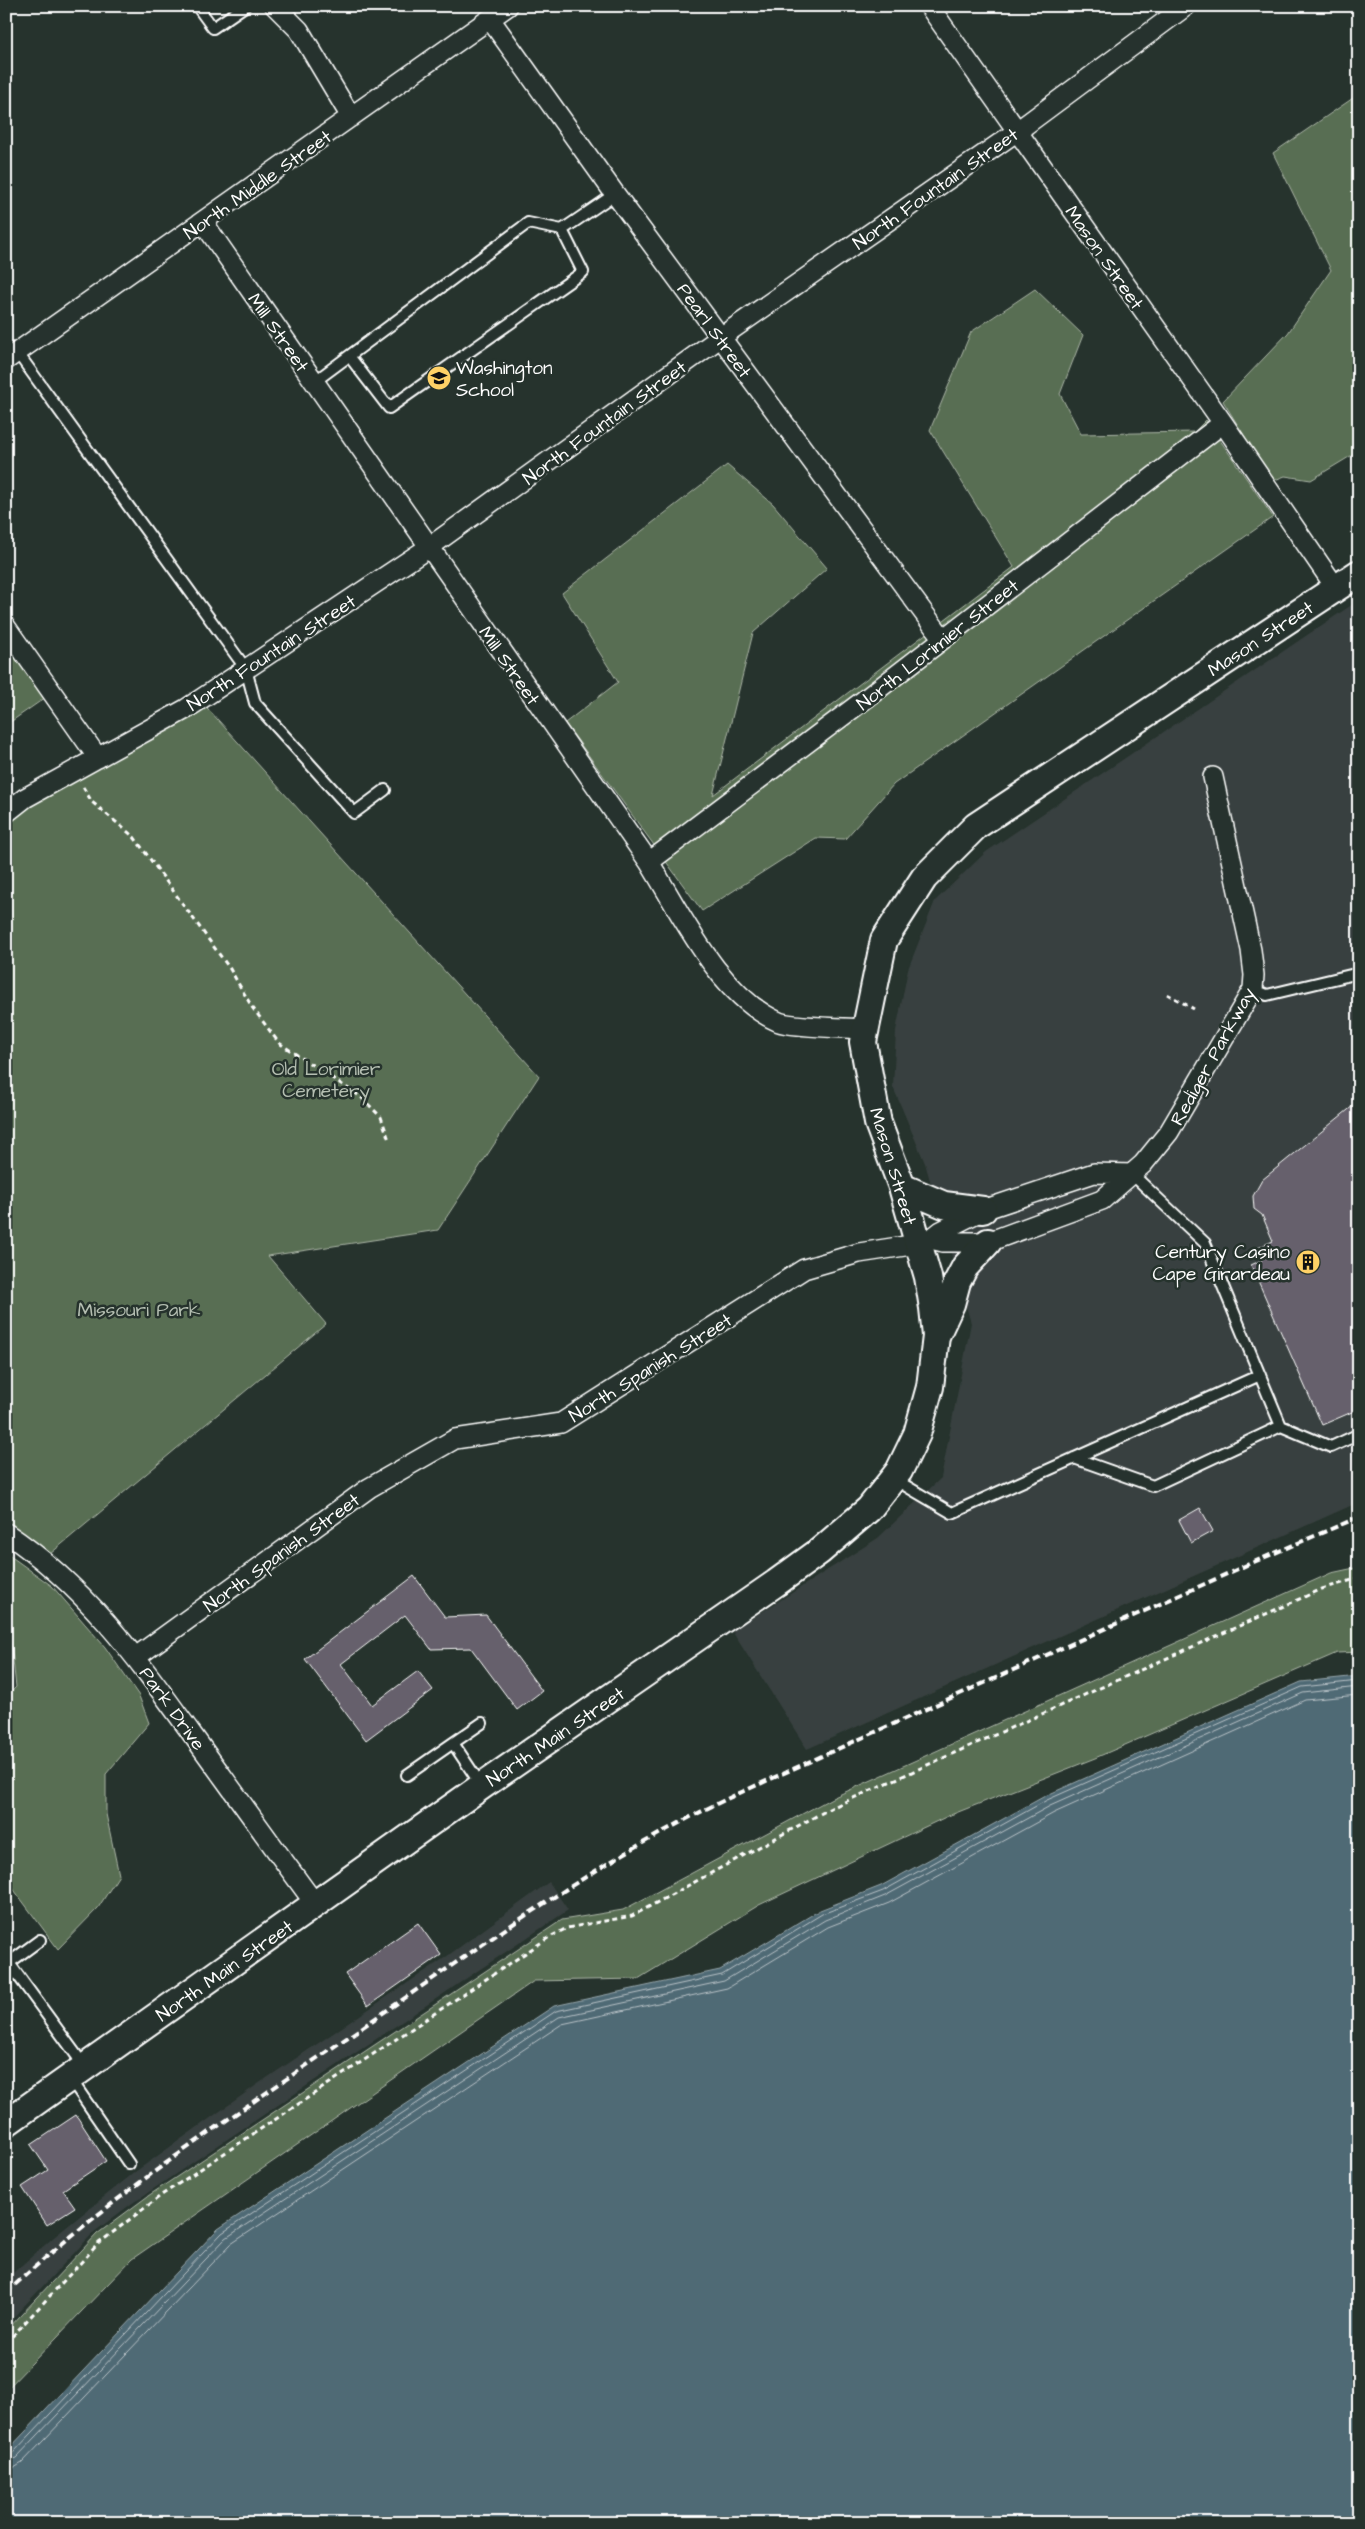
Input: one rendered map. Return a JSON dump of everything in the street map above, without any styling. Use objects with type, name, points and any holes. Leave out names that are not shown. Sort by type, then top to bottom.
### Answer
[{"type":"main road","points":[[1336,588],[1359,573]]},
{"type":"main road","name":"Mason Street","points":[[924,1241],[878,1123],[863,1042],[884,940],[924,878],[976,826],[1336,588]]},
{"type":"main road","points":[[902,1187],[944,1205],[983,1210]]},
{"type":"main road","name":"North Main Street","points":[[6,2123],[482,1786],[679,1652],[820,1551],[870,1509],[894,1479],[918,1434],[930,1387],[936,1336],[924,1241]]},
{"type":"main road","points":[[936,1336],[952,1304],[957,1282],[965,1267],[988,1242]]},
{"type":"street","points":[[275,6],[299,30],[352,117]]},
{"type":"street","name":"North Middle Street","points":[[12,356],[508,6]]},
{"type":"street","name":"Mason Street","points":[[929,6],[1223,423],[1336,588]]},
{"type":"street","name":"North Fountain Street","points":[[6,813],[25,798],[186,709],[428,548],[721,337],[1016,132],[1186,6]]},
{"type":"street","name":"Pearl Street","points":[[490,19],[615,194],[943,639]]},
{"type":"street","name":"Mill Street","points":[[203,222],[648,862],[711,961],[742,999],[780,1023],[866,1029]]},
{"type":"street","name":"North Lorimier Street","points":[[648,862],[943,639],[1223,423]]},
{"type":"street","points":[[6,627],[98,758]]},
{"type":"street","name":"Rediger Parkway","points":[[924,1241],[988,1242],[1102,1200],[1157,1149],[1169,1132],[1253,989],[1254,975],[1251,950],[1213,777]]},
{"type":"street","points":[[924,1241],[983,1210],[1094,1173],[1132,1174]]},
{"type":"street","name":"North Spanish Street","points":[[136,1657],[369,1488],[455,1440],[561,1423],[804,1269],[859,1253],[924,1241]]},
{"type":"street","name":"Park Drive","points":[[6,1533],[44,1559],[87,1600],[136,1657],[316,1905]]},
{"type":"lane","points":[[197,6],[213,28],[245,6]]},
{"type":"lane","points":[[314,382],[528,223],[562,230],[615,194]]},
{"type":"lane","points":[[349,356],[389,408],[584,272],[562,230]]},
{"type":"lane","points":[[12,356],[246,669],[255,704],[354,813],[385,790]]},
{"type":"lane","points":[[1253,989],[1267,995],[1359,973]]},
{"type":"lane","points":[[1132,1174],[1205,1243],[1281,1426],[1331,1447],[1359,1434]]},
{"type":"lane","points":[[894,1479],[952,1513],[1260,1375]]},
{"type":"lane","points":[[1074,1458],[1153,1486],[1281,1426]]},
{"type":"lane","points":[[407,1775],[482,1723]]},
{"type":"lane","points":[[453,1743],[482,1786]]},
{"type":"lane","points":[[40,1940],[8,1964],[78,2073],[129,2164]]},
{"type":"path","points":[[74,771],[92,802],[134,837],[230,969],[252,1007],[279,1043],[361,1097],[381,1117],[389,1140]]},
{"type":"path","points":[[1167,994],[1194,1009]]},
{"type":"path","points":[[6,2342],[99,2243],[163,2194],[548,1938],[567,1928],[632,1916],[831,1808],[1322,1589],[1359,1578]]},
{"type":"shaded area","points":[[1359,600],[1359,1502],[807,1749],[732,1631],[878,1538],[941,1478],[971,1323],[925,1163],[893,1087],[896,1031],[908,969],[935,901],[986,852]]},
{"type":"shaded area","points":[[549,1882],[568,1910],[131,2204],[94,2232],[6,2325],[6,2279],[54,2237],[135,2172],[258,2084],[446,1957]]},
{"type":"green space","points":[[1359,94],[1359,451],[1311,480],[1285,476],[1272,481],[1223,401],[1288,333],[1331,270],[1273,153]]},
{"type":"green space","points":[[1035,289],[1083,335],[1060,394],[1081,434],[1194,432],[1206,420],[1273,517],[894,784],[845,839],[816,838],[702,911],[565,723],[618,682],[562,593],[727,465],[773,504],[827,568],[753,633],[713,795],[1014,567],[930,430],[971,332]]},
{"type":"green space","points":[[6,627],[52,693],[6,725]]},
{"type":"green space","name":"Old Lorimier Cemetery","points":[[200,700],[539,1076],[438,1230],[268,1256],[326,1324],[44,1559],[6,1533],[6,814]]},
{"type":"green space","points":[[6,1553],[52,1586],[105,1647],[139,1696],[149,1723],[106,1774],[106,1814],[119,1875],[98,1908],[58,1949],[6,1879],[6,1789],[8,1788],[6,1784],[6,1697],[16,1687],[11,1642],[6,1635]]},
{"type":"green space","points":[[1359,1567],[1359,1652],[1337,1653],[1095,1758],[948,1816],[759,1905],[638,1979],[534,1981],[132,2259],[6,2390],[6,2331],[97,2234],[148,2196],[562,1920],[623,1910],[832,1798],[1331,1573]]},
{"type":"water","points":[[1359,1676],[1359,2523],[6,2523],[6,2452],[218,2229],[554,2006],[720,1970],[820,1910],[881,1886],[1045,1796],[1301,1682]]},
{"type":"building","name":"Century Casino Cape Girardeau","points":[[1359,1101],[1359,1409],[1322,1425],[1251,1265],[1262,1260],[1257,1248],[1273,1241],[1262,1215],[1254,1209],[1253,1196],[1262,1180]]},
{"type":"building","points":[[1200,1508],[1213,1531],[1191,1543],[1179,1520]]},
{"type":"building","points":[[414,1576],[445,1617],[486,1615],[542,1691],[517,1710],[471,1648],[431,1649],[405,1615],[341,1664],[372,1705],[418,1671],[433,1690],[366,1740],[305,1659]]},
{"type":"building","points":[[418,1923],[441,1955],[368,2006],[345,1974]]},
{"type":"building","points":[[76,2115],[106,2161],[63,2190],[75,2207],[47,2225],[22,2187],[48,2170],[31,2145]]},
{"type":"railway","points":[[6,2293],[92,2219],[183,2151],[552,1898],[646,1841],[744,1791],[1249,1564],[1359,1517]]},
{"type":"place","name":"Washington School","points":[[439,378]]},
{"type":"place","name":"Century Casino Cape Girardeau","points":[[1308,1262]]},
{"type":"park label","name":"Missouri Park","points":[[139,1309]]}]
